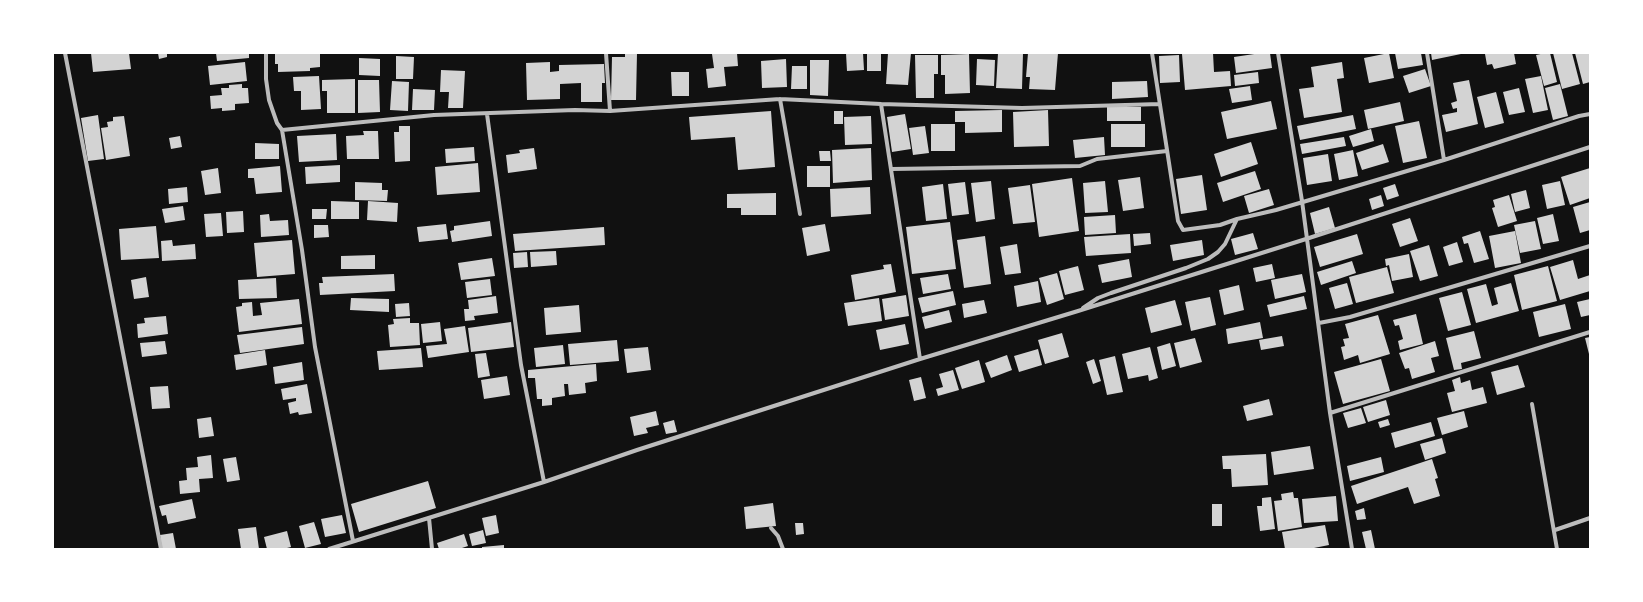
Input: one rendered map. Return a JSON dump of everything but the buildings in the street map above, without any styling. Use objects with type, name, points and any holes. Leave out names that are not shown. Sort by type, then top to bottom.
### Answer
[{"type":"street","points":[[65,53],[161,549]]},
{"type":"street","points":[[266,53],[266,79],[269,100],[277,123],[282,130],[302,250],[315,347],[353,541]]},
{"type":"street","points":[[606,53],[610,111]]},
{"type":"street","points":[[1152,53],[1178,221],[1183,230],[1220,225],[1276,210],[1302,201],[1444,160],[1579,116],[1590,114]]},
{"type":"street","points":[[1278,53],[1302,201],[1330,413],[1352,549]]},
{"type":"street","points":[[1427,53],[1444,160]]},
{"type":"street","points":[[282,130],[434,116],[576,110],[610,111],[780,99],[881,104],[1022,108],[1160,104]]},
{"type":"street","points":[[780,99],[800,214]]},
{"type":"street","points":[[881,104],[920,358]]},
{"type":"street","points":[[487,114],[521,366],[544,482]]},
{"type":"street","points":[[329,549],[544,482],[637,450],[920,358],[1078,311],[1590,147]]},
{"type":"street","points":[[892,169],[1080,166],[1097,159],[1167,151]]},
{"type":"street","points":[[1078,311],[1098,298],[1208,259],[1218,252],[1225,244],[1238,219]]},
{"type":"street","points":[[1319,323],[1350,317],[1590,246]]},
{"type":"street","points":[[1330,413],[1590,332]]},
{"type":"street","points":[[1532,404],[1555,530],[1557,549]]},
{"type":"street","points":[[429,518],[432,549]]},
{"type":"street","points":[[1555,530],[1590,518]]},
{"type":"street","points":[[771,528],[778,536],[783,549]]}]
